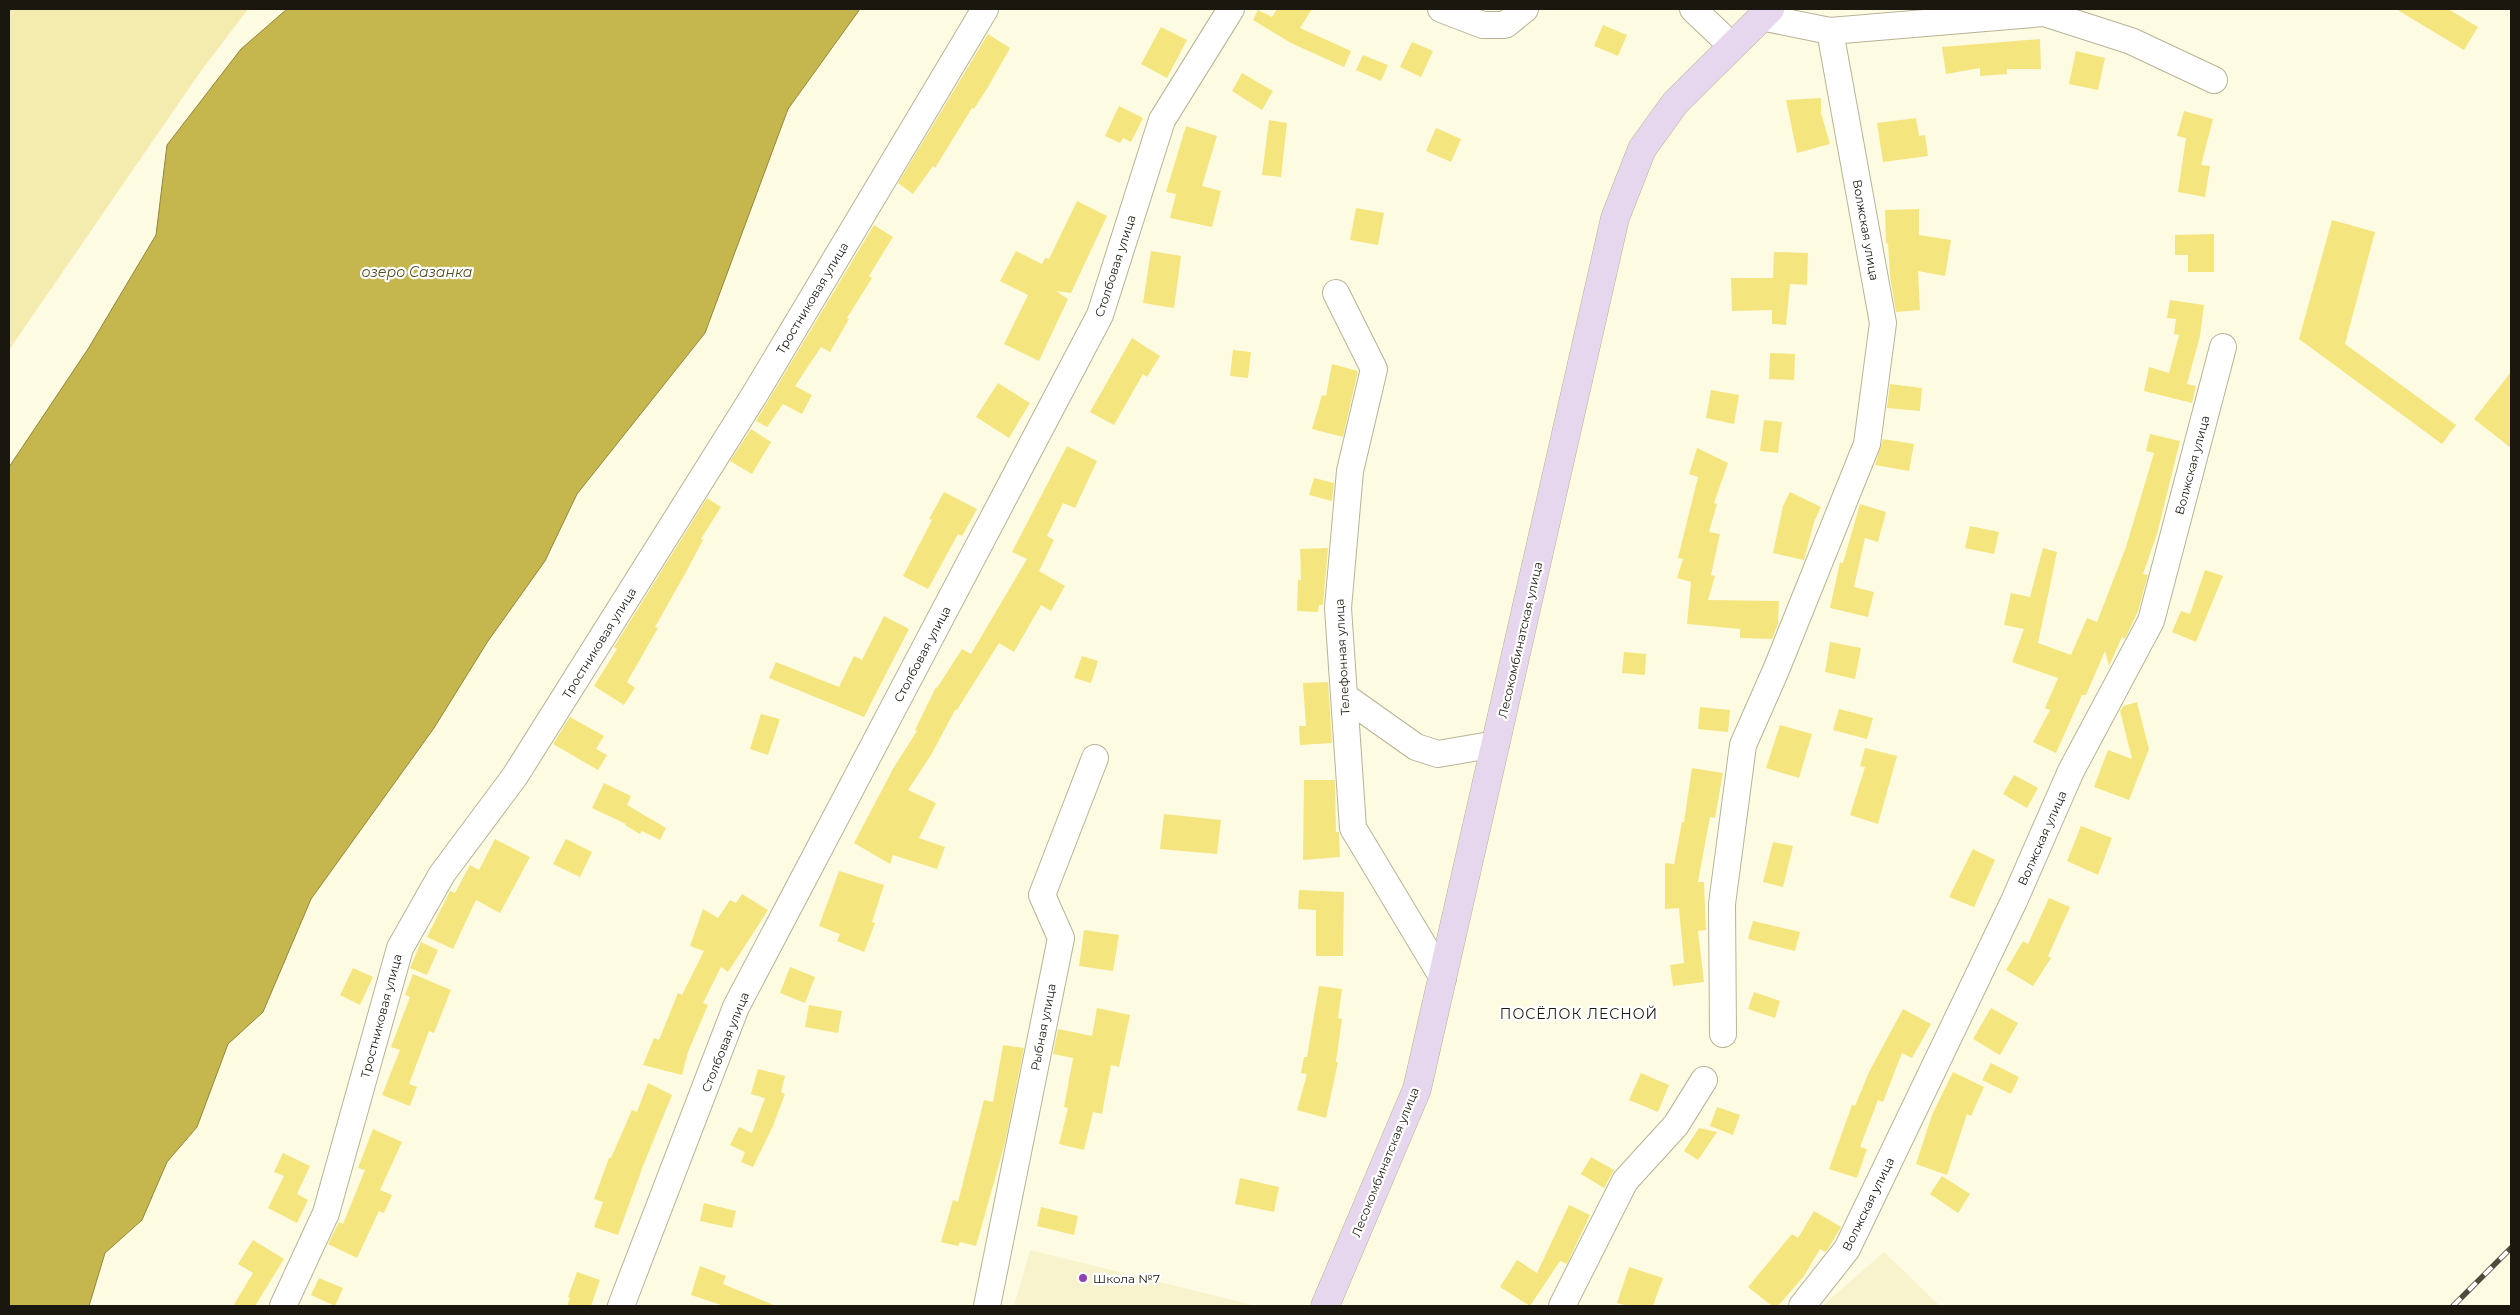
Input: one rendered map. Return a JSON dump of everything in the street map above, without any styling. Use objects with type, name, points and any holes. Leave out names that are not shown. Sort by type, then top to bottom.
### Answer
[{"type":"street","name":"Тростниковая улица","points":[[283,1306],[326,1213],[400,948],[442,874],[515,776],[755,394],[985,9]]},
{"type":"street","name":"Столбовая улица","points":[[621,1306],[736,1007],[1100,316],[1162,120],[1232,9]]},
{"type":"street","points":[[1441,9],[1484,25],[1505,25],[1525,9]]},
{"type":"street","points":[[1693,9],[1732,46]]},
{"type":"street","points":[[1765,13],[1830,31],[2044,13],[2131,41],[2214,80]]},
{"type":"street","name":"Лесокомбинатская улица","points":[[1325,1306],[1416,1089],[1444,978],[1616,218],[1642,149],[1675,103],[1765,13]]},
{"type":"street","name":"Волжская улица","points":[[1723,1034],[1722,904],[1743,745],[1776,670],[1867,444],[1883,322],[1830,31]]},
{"type":"street","name":"Телефонная улица","points":[[1336,293],[1374,369],[1350,471],[1338,608],[1353,828],[1444,978]]},
{"type":"street","name":"Волжская улица","points":[[1802,1306],[1847,1250],[2014,901],[2071,771],[2151,621],[2223,346]]},
{"type":"street","points":[[1344,696],[1416,747],[1438,754],[1496,744]]},
{"type":"street","name":"Рыбная улица","points":[[987,1306],[1061,938],[1042,895],[1095,758]]},
{"type":"street","points":[[1562,1306],[1626,1181],[1676,1125],[1704,1080]]},
{"type":"shaded area","points":[[9,9],[248,9],[198,75],[9,350]]},
{"type":"shaded area","name":"Школа №7","points":[[1030,1250],[1257,1306],[1014,1306]]},
{"type":"shaded area","points":[[1884,1252],[1940,1306],[1822,1306]]},
{"type":"water","name":"озеро Сазанка","points":[[287,9],[860,9],[788,109],[705,333],[577,494],[545,561],[488,641],[434,728],[311,899],[263,1012],[228,1044],[197,1127],[167,1162],[142,1220],[105,1253],[89,1306],[9,1306],[9,467],[88,349],[156,235],[167,145],[241,49]]},
{"type":"building","points":[[1277,9],[1312,9],[1300,28],[1351,51],[1344,67],[1291,43],[1253,20],[1258,10],[1272,17]]},
{"type":"building","points":[[2396,9],[2448,9],[2478,27],[2464,50]]},
{"type":"building","points":[[1603,25],[1627,35],[1618,56],[1594,46]]},
{"type":"building","points":[[1161,27],[1187,40],[1167,78],[1141,64]]},
{"type":"building","points":[[988,34],[1010,48],[988,87],[974,109],[972,108],[935,168],[933,166],[913,194],[898,183]]},
{"type":"building","points":[[2040,39],[2041,69],[2007,69],[2007,74],[1980,76],[1980,68],[1946,74],[1942,47]]},
{"type":"building","points":[[1412,42],[1433,51],[1421,77],[1400,67]]},
{"type":"building","points":[[2076,51],[2105,58],[2098,90],[2069,84]]},
{"type":"building","points":[[1363,55],[1388,65],[1381,81],[1356,70]]},
{"type":"building","points":[[1242,73],[1273,91],[1262,110],[1232,91]]},
{"type":"building","points":[[1821,98],[1821,113],[1830,144],[1797,153],[1786,100]]},
{"type":"building","points":[[1119,106],[1143,118],[1131,142],[1123,138],[1120,143],[1105,136]]},
{"type":"building","points":[[2184,111],[2213,119],[2201,165],[2210,166],[2205,197],[2178,192],[2186,138],[2177,136]]},
{"type":"building","points":[[1916,118],[1919,136],[1925,135],[1928,156],[1883,162],[1877,123]]},
{"type":"building","points":[[1269,120],[1287,123],[1281,177],[1262,175]]},
{"type":"building","points":[[1186,126],[1217,136],[1202,186],[1221,191],[1212,227],[1170,218],[1176,194],[1166,192]]},
{"type":"building","points":[[1436,128],[1461,139],[1451,162],[1426,151]]},
{"type":"building","points":[[1077,201],[1107,216],[1071,293],[1056,291],[1068,299],[1039,361],[1004,344],[1028,295],[1000,281],[1016,251],[1042,264],[1045,258],[1049,259]]},
{"type":"building","points":[[1356,208],[1384,213],[1378,245],[1350,240]]},
{"type":"building","points":[[1919,209],[1919,235],[1951,240],[1945,276],[1918,271],[1920,310],[1896,312],[1890,276],[1888,243],[1886,244],[1885,210]]},
{"type":"building","points":[[2332,220],[2375,232],[2345,344],[2456,425],[2442,444],[2299,339]]},
{"type":"building","points":[[874,225],[893,237],[869,276],[872,278],[847,318],[849,319],[830,352],[821,347],[795,386],[812,395],[802,414],[783,404],[767,427],[756,421]]},
{"type":"building","points":[[2214,234],[2214,272],[2188,272],[2188,255],[2175,255],[2175,235]]},
{"type":"building","points":[[1151,251],[1181,256],[1174,308],[1143,303]]},
{"type":"building","points":[[1774,252],[1808,253],[1807,285],[1790,284],[1786,325],[1772,324],[1772,310],[1732,311],[1731,278],[1773,278]]},
{"type":"building","points":[[2170,300],[2204,305],[2200,336],[2187,384],[2196,386],[2192,403],[2144,391],[2149,367],[2169,373],[2179,335],[2174,334],[2176,319],[2167,318]]},
{"type":"building","points":[[1132,338],[1160,356],[1147,377],[1143,374],[1114,425],[1090,412]]},
{"type":"building","points":[[1233,350],[1251,352],[1248,378],[1230,376]]},
{"type":"building","points":[[1770,353],[1795,354],[1794,380],[1769,379]]},
{"type":"building","points":[[1332,364],[1358,371],[1343,437],[1312,429],[1322,395],[1326,396]]},
{"type":"building","points":[[2511,372],[2511,448],[2474,419]]},
{"type":"building","points":[[998,383],[1030,403],[1009,438],[976,417]]},
{"type":"building","points":[[1890,384],[1922,388],[1920,411],[1887,408]]},
{"type":"building","points":[[1711,390],[1739,395],[1734,424],[1706,418]]},
{"type":"building","points":[[1764,420],[1782,422],[1778,453],[1760,451]]},
{"type":"building","points":[[751,429],[771,442],[752,474],[730,461]]},
{"type":"building","points":[[2150,434],[2180,441],[2157,534],[2143,574],[2148,575],[2138,611],[2125,639],[2122,637],[2109,666],[2105,651],[2086,695],[2082,695],[2056,753],[2033,742],[2050,710],[2045,708],[2058,678],[2012,662],[2024,629],[2004,625],[2011,593],[2030,597],[2043,548],[2057,552],[2038,643],[2071,655],[2087,618],[2097,622],[2126,547],[2154,453],[2146,451]]},
{"type":"building","points":[[1883,439],[1914,444],[1909,471],[1875,465]]},
{"type":"building","points":[[1067,446],[1097,461],[1075,508],[1063,503],[1047,536],[1054,540],[1039,571],[1065,586],[1051,611],[1041,605],[1014,652],[999,643],[957,710],[955,710],[931,755],[908,790],[936,803],[919,838],[945,847],[937,869],[893,855],[890,864],[854,843],[894,767],[917,731],[915,730],[936,687],[962,649],[971,654],[1027,559],[1012,552]]},
{"type":"building","points":[[1697,448],[1728,463],[1714,503],[1717,504],[1709,532],[1720,534],[1711,575],[1715,576],[1708,600],[1779,601],[1778,624],[1772,639],[1740,638],[1740,629],[1687,624],[1691,582],[1677,578],[1683,559],[1678,558],[1698,477],[1689,474]]},
{"type":"building","points":[[1314,478],[1334,483],[1332,501],[1309,495]]},
{"type":"building","points":[[944,492],[977,509],[962,536],[958,534],[928,589],[903,576],[932,520],[929,519]]},
{"type":"building","points":[[1790,492],[1821,507],[1814,522],[1804,560],[1773,553],[1783,506]]},
{"type":"building","points":[[707,498],[721,507],[701,539],[703,540],[655,627],[658,628],[627,682],[635,688],[624,705],[594,686],[617,649],[614,647]]},
{"type":"building","points":[[1860,504],[1886,512],[1878,542],[1865,538],[1854,587],[1874,592],[1868,617],[1830,608],[1840,562],[1843,563]]},
{"type":"building","points":[[1970,526],[1999,532],[1994,554],[1965,548]]},
{"type":"building","points":[[1328,548],[1323,605],[1319,605],[1318,612],[1297,611],[1298,580],[1301,580],[1300,549]]},
{"type":"building","points":[[2205,570],[2223,576],[2196,642],[2172,632],[2181,611],[2190,614]]},
{"type":"building","points":[[884,616],[909,629],[864,717],[769,678],[776,662],[839,687],[854,656],[862,660]]},
{"type":"building","points":[[1830,642],[1861,648],[1855,679],[1825,672]]},
{"type":"building","points":[[1624,652],[1646,654],[1645,675],[1622,673]]},
{"type":"building","points":[[1082,656],[1098,661],[1091,683],[1074,678]]},
{"type":"building","points":[[1328,682],[1332,743],[1300,745],[1299,726],[1306,726],[1303,683]]},
{"type":"building","points":[[2137,702],[2149,749],[2129,800],[2094,787],[2108,750],[2132,759],[2120,711],[2123,706]]},
{"type":"building","points":[[1700,707],[1730,710],[1728,732],[1698,729]]},
{"type":"building","points":[[1839,709],[1873,718],[1867,739],[1833,730]]},
{"type":"building","points":[[761,714],[780,719],[768,755],[750,749]]},
{"type":"building","points":[[570,717],[604,736],[596,749],[607,755],[598,770],[553,744]]},
{"type":"building","points":[[1780,725],[1812,734],[1799,778],[1766,768]]},
{"type":"building","points":[[1865,748],[1897,756],[1878,824],[1850,815],[1865,767],[1860,766]]},
{"type":"building","points":[[1692,768],[1723,773],[1715,818],[1710,817],[1698,882],[1704,882],[1706,930],[1698,931],[1704,982],[1673,986],[1670,965],[1684,963],[1679,908],[1665,909],[1665,863],[1674,864],[1682,822],[1684,822]]},
{"type":"building","points":[[2014,775],[2038,788],[2027,808],[2003,794]]},
{"type":"building","points":[[1304,780],[1335,780],[1336,832],[1339,832],[1340,857],[1303,860]]},
{"type":"building","points":[[604,783],[631,796],[627,805],[666,828],[660,840],[642,831],[640,834],[626,824],[592,808]]},
{"type":"building","points":[[1164,814],[1221,820],[1217,854],[1160,849]]},
{"type":"building","points":[[2081,826],[2112,838],[2098,875],[2067,861]]},
{"type":"building","points":[[495,839],[530,857],[500,913],[476,900],[453,949],[427,937],[450,891],[455,893],[470,865],[479,870]]},
{"type":"building","points":[[566,839],[592,852],[580,877],[553,864]]},
{"type":"building","points":[[1773,842],[1793,846],[1783,887],[1763,882]]},
{"type":"building","points":[[1973,849],[1995,860],[1974,907],[1949,897]]},
{"type":"building","points":[[839,871],[884,885],[872,922],[875,923],[864,952],[837,941],[840,934],[819,926]]},
{"type":"building","points":[[1299,890],[1344,892],[1343,956],[1316,956],[1316,910],[1298,909]]},
{"type":"building","points":[[742,894],[768,910],[728,972],[721,967],[703,1003],[708,1005],[688,1052],[682,1075],[643,1065],[654,1038],[659,1040],[678,993],[682,995],[704,951],[690,946],[703,909],[718,918],[730,900],[736,903]]},
{"type":"building","points":[[2049,898],[2070,907],[2048,956],[2051,958],[2033,986],[2006,970],[2023,941],[2028,944]]},
{"type":"building","points":[[1753,921],[1800,932],[1795,951],[1748,939]]},
{"type":"building","points":[[1084,930],[1119,935],[1113,971],[1079,966]]},
{"type":"building","points":[[421,942],[438,950],[427,975],[410,968]]},
{"type":"building","points":[[790,967],[815,977],[805,1003],[780,993]]},
{"type":"building","points":[[353,968],[373,977],[360,1005],[340,995]]},
{"type":"building","points":[[413,974],[451,990],[434,1033],[429,1031],[409,1084],[417,1087],[410,1106],[382,1095],[400,1050],[391,1047],[410,997],[405,995]]},
{"type":"building","points":[[1319,986],[1342,989],[1338,1018],[1342,1019],[1336,1062],[1338,1062],[1326,1118],[1297,1110],[1307,1074],[1301,1073],[1304,1057],[1307,1057]]},
{"type":"building","points":[[1754,992],[1780,1001],[1775,1018],[1748,1009]]},
{"type":"building","points":[[809,1005],[842,1011],[838,1033],[805,1027]]},
{"type":"building","points":[[1097,1008],[1130,1015],[1119,1067],[1111,1065],[1102,1114],[1093,1112],[1084,1150],[1059,1144],[1068,1108],[1064,1107],[1073,1058],[1053,1054],[1058,1029],[1092,1036]]},
{"type":"building","points":[[1991,1008],[2018,1023],[2000,1055],[1973,1039]]},
{"type":"building","points":[[1903,1009],[1931,1024],[1912,1058],[1902,1053],[1883,1102],[1878,1100],[1860,1147],[1867,1149],[1857,1178],[1829,1169],[1852,1105],[1855,1106],[1869,1072]]},
{"type":"building","points":[[1003,1045],[1024,1048],[1005,1143],[976,1246],[960,1242],[958,1246],[941,1242],[953,1200],[958,1202],[984,1100],[993,1102]]},
{"type":"building","points":[[1991,1063],[2019,1077],[2011,1094],[1982,1080]]},
{"type":"building","points":[[758,1069],[785,1076],[781,1092],[785,1094],[773,1126],[753,1167],[741,1162],[745,1152],[730,1145],[739,1127],[752,1133],[765,1098],[751,1094]]},
{"type":"building","points":[[1953,1072],[1984,1087],[1971,1116],[1967,1114],[1947,1175],[1916,1164],[1932,1115]]},
{"type":"building","points":[[1641,1073],[1669,1085],[1658,1112],[1629,1100]]},
{"type":"building","points":[[648,1083],[672,1095],[643,1166],[618,1235],[594,1227],[603,1202],[594,1199],[609,1158],[611,1158],[632,1110],[637,1112]]},
{"type":"building","points":[[1717,1107],[1740,1115],[1733,1135],[1710,1126]]},
{"type":"building","points":[[1699,1128],[1717,1132],[1698,1160],[1684,1151]]},
{"type":"building","points":[[373,1129],[402,1142],[380,1190],[392,1195],[384,1213],[379,1211],[357,1258],[328,1244],[339,1222],[343,1224],[365,1170],[358,1168]]},
{"type":"building","points":[[283,1153],[310,1166],[297,1194],[308,1200],[297,1223],[268,1208],[284,1176],[274,1172]]},
{"type":"building","points":[[1591,1157],[1614,1170],[1604,1188],[1581,1174]]},
{"type":"building","points":[[1942,1176],[1970,1194],[1958,1213],[1930,1194]]},
{"type":"building","points":[[1240,1178],[1279,1187],[1274,1212],[1235,1204]]},
{"type":"building","points":[[704,1203],[736,1211],[732,1228],[700,1221]]},
{"type":"building","points":[[1569,1205],[1590,1215],[1567,1264],[1560,1261],[1530,1306],[1500,1287],[1517,1260],[1537,1273]]},
{"type":"building","points":[[1041,1207],[1078,1216],[1074,1235],[1037,1226]]},
{"type":"building","points":[[1814,1211],[1841,1227],[1828,1249],[1825,1252],[1820,1249],[1804,1276],[1778,1306],[1772,1306],[1748,1287],[1792,1234],[1798,1238]]},
{"type":"building","points":[[253,1240],[284,1259],[255,1306],[233,1306],[253,1273],[238,1264]]},
{"type":"building","points":[[700,1266],[726,1276],[723,1284],[776,1306],[724,1306],[691,1295]]},
{"type":"building","points":[[1629,1267],[1663,1278],[1653,1306],[1628,1306],[1617,1303]]},
{"type":"building","points":[[577,1272],[600,1280],[591,1306],[567,1306],[570,1298],[568,1297]]},
{"type":"building","points":[[319,1278],[343,1288],[335,1306],[311,1295]]},
{"type":"railway","points":[[2453,1306],[2511,1248]]},
{"type":"place","name":"Школа №7","points":[[1083,1278]]},
{"type":"district","name":"ПОСЁЛОК ЛЕСНОЙ","points":[[1579,1014]]}]
